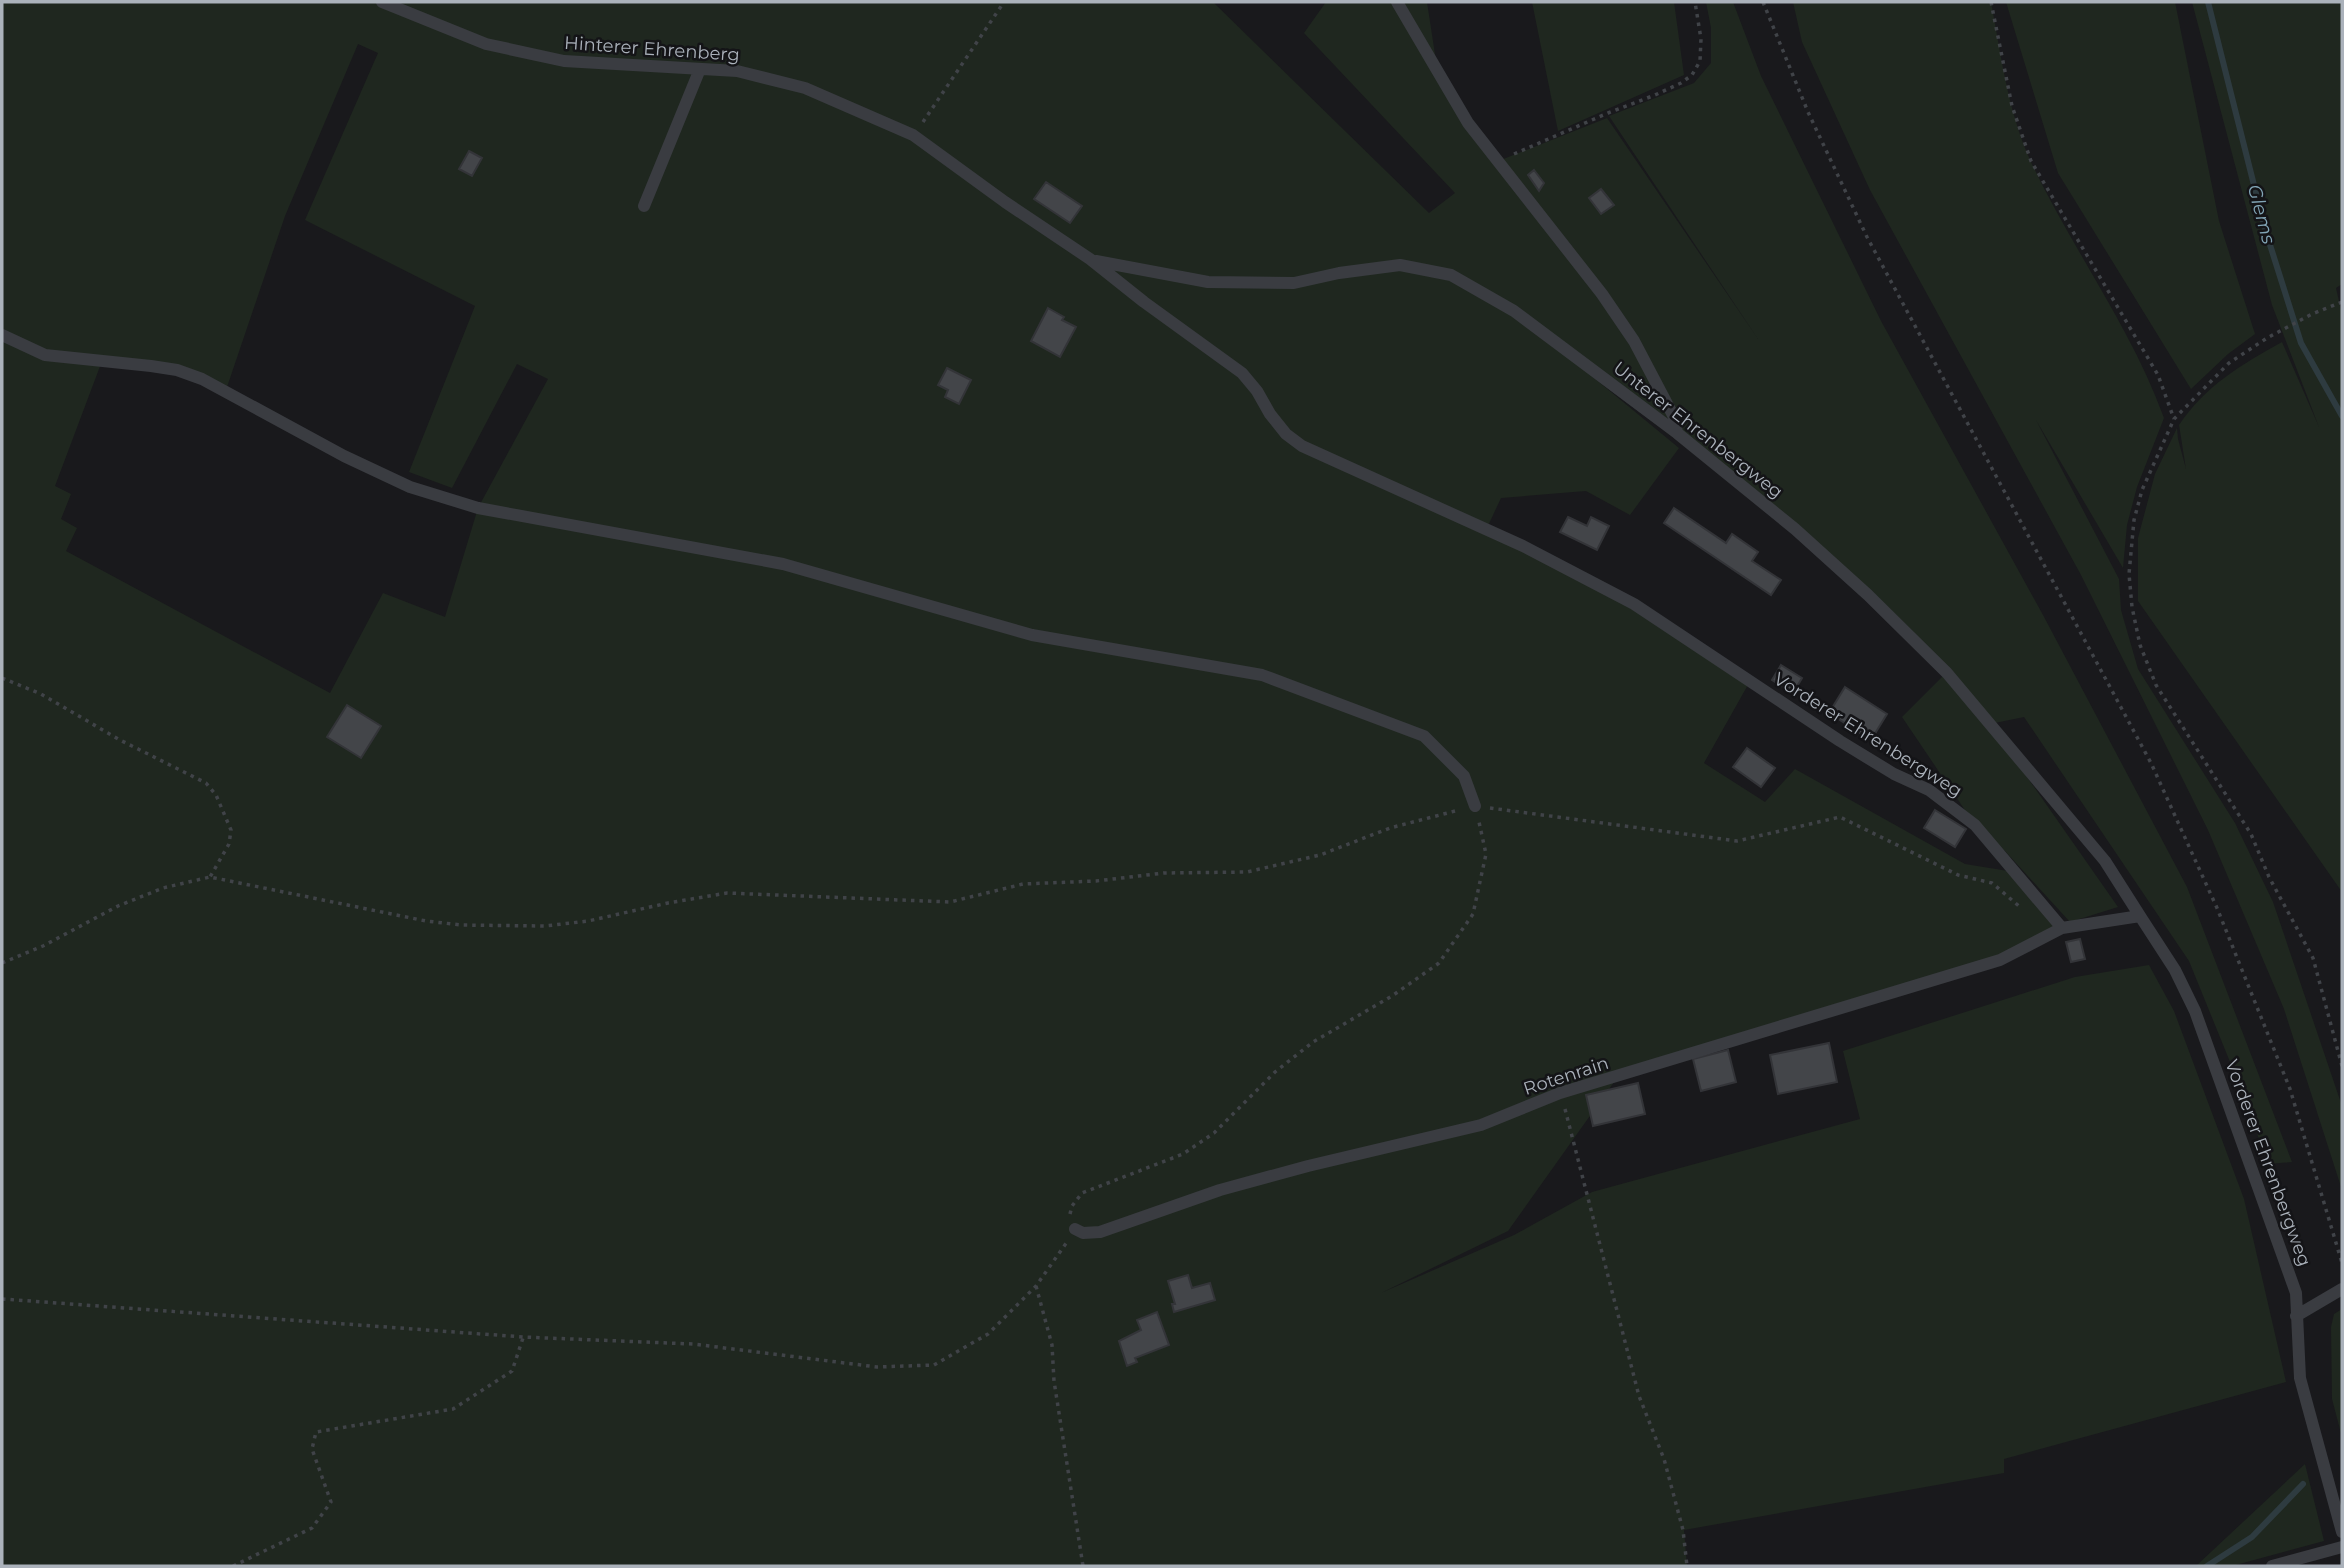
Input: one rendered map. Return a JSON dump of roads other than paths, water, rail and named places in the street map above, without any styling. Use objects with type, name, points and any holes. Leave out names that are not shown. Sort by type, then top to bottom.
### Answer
[{"type":"lane","name":"Hinterer Ehrenberg","points":[[382,2],[486,44],[564,61],[737,71],[805,88],[914,135],[1005,202],[1090,259]]},
{"type":"lane","points":[[1397,2],[1468,123],[1602,295],[1634,341],[1675,419],[1677,433]]},
{"type":"lane","points":[[644,206],[700,69]]},
{"type":"lane","name":"Unterer Ehrenbergweg","points":[[1090,259],[1208,282],[1294,283],[1350,271],[1400,265],[1451,275],[1514,311],[1677,433],[1795,529],[1868,595],[1947,673],[2105,861],[2140,916]]},
{"type":"lane","name":"Vorderer Ehrenbergweg","points":[[1090,259],[1242,373],[1278,424],[1301,446],[1523,546],[1634,604],[1840,741],[1894,774],[1929,790],[1975,825],[2062,928]]},
{"type":"lane","points":[[2,335],[44,355],[151,366],[177,370],[202,379],[344,456],[410,487],[478,508],[783,564],[1032,635],[1262,675],[1424,736],[1464,776],[1475,806]]},
{"type":"lane","points":[[2062,928],[2140,916]]},
{"type":"lane","name":"Vorderer Ehrenbergweg","points":[[2140,916],[2175,970],[2195,1011],[2296,1293],[2301,1378],[2342,1532]]},
{"type":"lane","name":"Rotenrain","points":[[1075,1229],[1083,1233],[1100,1232],[1220,1189],[1481,1125],[1560,1093],[2000,960],[2062,928]]},
{"type":"lane","points":[[2296,1316],[2342,1289]]},
{"type":"lane","points":[[2272,1566],[2342,1547]]},
{"type":"waterway","name":"Glems","points":[[2208,2],[2265,229],[2301,343],[2342,416]]},
{"type":"waterway","points":[[2207,1566],[2252,1537],[2303,1484]]}]
